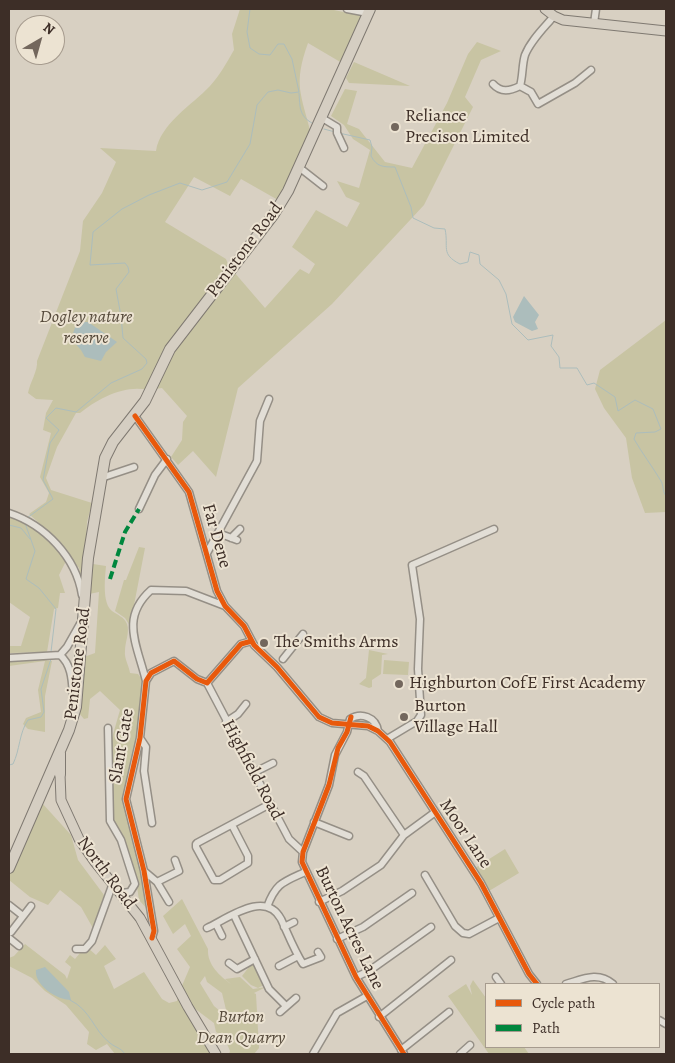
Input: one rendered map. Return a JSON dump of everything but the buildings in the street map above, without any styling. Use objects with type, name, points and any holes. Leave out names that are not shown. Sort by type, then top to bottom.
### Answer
[{"type":"highway","name":"Penistone Road","points":[[9,868],[57,770],[60,752],[70,730],[76,704],[86,603],[88,558],[100,478],[105,458],[113,442],[135,416],[153,386],[155,376],[170,349],[274,214],[300,168],[369,11]]},
{"type":"main road","points":[[545,9],[554,16],[568,20],[666,31]]},
{"type":"main road","name":"North Road","points":[[57,770],[61,800],[79,839],[152,938],[188,1007],[216,1054]]},
{"type":"street","points":[[347,9],[369,11]]},
{"type":"street","points":[[594,23],[596,9]]},
{"type":"street","points":[[520,86],[524,72],[525,56],[535,38],[554,16]]},
{"type":"street","points":[[520,86],[531,92],[538,104],[575,83],[591,70]]},
{"type":"street","points":[[493,84],[501,90],[508,91],[520,86]]},
{"type":"street","points":[[322,118],[337,127],[336,132],[344,148]]},
{"type":"street","points":[[300,168],[323,186]]},
{"type":"street","points":[[207,553],[256,461],[260,421],[269,399]]},
{"type":"street","name":"Far Dene","points":[[135,416],[191,498],[217,590],[225,606],[244,626],[252,641],[280,663]]},
{"type":"street","points":[[139,509],[155,475],[166,459]]},
{"type":"street","points":[[100,478],[134,467]]},
{"type":"street","points":[[9,513],[26,519],[46,533],[76,570],[82,600],[86,603],[82,606],[78,630],[65,650],[58,655],[9,658]]},
{"type":"street","points":[[218,533],[234,539],[240,529]]},
{"type":"street","points":[[387,739],[417,720],[421,715],[418,669],[420,619],[412,565],[494,529]]},
{"type":"street","points":[[146,681],[131,621],[139,601],[151,590],[186,591],[225,606]]},
{"type":"street","points":[[280,663],[303,634]]},
{"type":"street","points":[[146,681],[150,673],[174,662],[197,679],[207,683],[241,644],[252,641]]},
{"type":"street","points":[[58,655],[64,659],[71,676],[73,700],[76,704]]},
{"type":"street","name":"Moor Lane","points":[[280,663],[319,718],[332,723],[364,725],[378,731],[387,739],[481,883],[529,974],[536,983]]},
{"type":"street","name":"Slant Gate","points":[[146,681],[140,738],[126,799],[144,871],[154,931],[152,938]]},
{"type":"street","name":"Highfield Road","points":[[207,683],[291,842],[303,852]]},
{"type":"street","points":[[226,722],[238,714],[246,704]]},
{"type":"street","name":"Burton Acres Lane","points":[[348,723],[347,732],[335,755],[329,785],[303,852],[302,862],[319,902],[356,977],[403,1052]]},
{"type":"street","points":[[108,728],[110,821],[124,846],[135,884],[130,892],[121,894]]},
{"type":"street","name":"Slant Gate","points":[[140,738],[146,747],[144,771],[152,822]]},
{"type":"street","points":[[253,773],[273,763]]},
{"type":"street","points":[[358,772],[364,776],[404,836]]},
{"type":"street","points":[[232,825],[249,858],[245,866],[220,880],[214,880],[196,847],[198,843],[270,804]]},
{"type":"street","points":[[319,902],[342,891],[381,865],[404,836],[434,813]]},
{"type":"street","points":[[314,822],[349,836]]},
{"type":"street","points":[[157,882],[179,871],[175,860]]},
{"type":"street","points":[[144,871],[157,882],[169,902]]},
{"type":"street","points":[[267,907],[272,892],[278,884],[305,872]]},
{"type":"street","points":[[425,875],[455,926],[463,933],[474,933],[499,918]]},
{"type":"street","points":[[76,949],[85,949],[92,941],[113,883]]},
{"type":"street","points":[[337,939],[363,927],[412,893]]},
{"type":"street","points":[[20,946],[10,935],[31,906]]},
{"type":"street","points":[[207,928],[253,906],[267,907],[276,913],[303,964],[306,965],[321,957],[318,952]]},
{"type":"street","points":[[9,916],[11,907],[23,916]]},
{"type":"street","points":[[234,915],[269,989],[286,1006]]},
{"type":"street","points":[[284,927],[294,922]]},
{"type":"street","points":[[216,924],[222,936]]},
{"type":"street","points":[[356,977],[370,971],[431,927]]},
{"type":"street","points":[[279,966],[298,956]]},
{"type":"street","points":[[230,963],[237,969],[255,959]]},
{"type":"street","points":[[379,1016],[441,970],[451,960]]},
{"type":"street","points":[[570,983],[596,976],[604,977],[612,983]]},
{"type":"street","points":[[496,977],[499,983]]},
{"type":"street","points":[[313,1054],[337,1013],[367,996]]},
{"type":"street","points":[[280,1012],[296,998]]},
{"type":"street","points":[[403,1052],[441,1022],[449,1012]]},
{"type":"street","points":[[460,1054],[468,1049]]},
{"type":"green space","name":"Dogley nature reserve","points":[[240,9],[329,9],[363,16],[342,63],[308,43],[303,57],[300,89],[311,134],[285,190],[278,200],[241,179],[230,196],[194,177],[165,222],[226,259],[229,267],[148,390],[130,389],[121,391],[103,398],[80,413],[76,413],[57,447],[46,478],[51,490],[92,503],[87,522],[84,588],[79,568],[48,531],[29,514],[46,502],[49,493],[40,477],[51,433],[43,430],[46,413],[53,400],[36,399],[28,393],[29,389],[37,361],[80,251],[83,221],[102,193],[116,162],[100,148],[156,151],[159,141],[170,124],[210,86],[229,59],[234,50],[232,34]]},
{"type":"green space","points":[[477,42],[501,51],[481,60],[465,97],[473,107],[424,205],[332,304],[238,388],[216,477],[193,451],[178,465],[171,457],[182,440],[183,422],[187,416],[162,388],[154,389],[174,353],[234,272],[265,308],[300,269],[309,274],[315,264],[292,247],[316,210],[347,227],[360,203],[346,197],[337,181],[359,188],[370,150],[353,139],[344,125],[331,116],[345,89],[357,91],[347,124],[359,129],[385,162],[412,168],[447,103],[468,54]]},
{"type":"green space","points":[[354,62],[410,86],[349,83],[346,78]]},
{"type":"green space","points":[[666,320],[666,512],[645,513],[632,478],[626,438],[604,408],[595,389],[600,370]]},
{"type":"green space","points":[[9,517],[28,525],[42,534],[66,561],[59,575],[65,593],[60,593],[58,608],[54,609],[47,652],[9,653],[9,646],[21,646],[30,617],[9,602]]},
{"type":"green space","points":[[139,547],[145,548],[130,626],[125,618],[115,611],[124,580],[126,580]]},
{"type":"green space","points":[[93,564],[106,566],[105,596],[112,611],[123,618],[127,624],[126,659],[130,673],[138,674],[143,681],[137,743],[127,784],[136,851],[148,910],[139,900],[136,880],[111,819],[112,738],[120,710],[100,691],[90,699],[88,718],[84,719],[78,712],[84,657],[95,653],[99,592],[89,594]]},
{"type":"green space","points":[[369,650],[388,654],[382,655],[381,674],[372,680],[372,687],[369,688],[359,684],[366,678]]},
{"type":"green space","points":[[45,660],[52,661],[45,696],[45,732],[28,729],[23,724],[26,718],[41,712],[38,690],[45,661],[9,666],[9,662]]},
{"type":"green space","points":[[384,660],[409,662],[408,675],[383,674]]},
{"type":"green space","points":[[42,803],[71,835],[78,860],[104,895],[94,930],[81,907],[60,890],[48,905],[30,897],[9,880],[9,874]]},
{"type":"green space","points":[[505,849],[519,873],[489,891],[475,868]]},
{"type":"green space","name":"Burton Dean Quarry","points":[[182,899],[208,949],[212,965],[219,974],[225,979],[240,977],[253,989],[266,987],[254,993],[256,994],[259,1048],[254,1054],[229,1054],[230,1051],[224,1037],[216,1032],[214,1023],[194,1008],[181,988],[190,967],[177,949],[191,936],[185,924],[173,934],[163,916]],"holes":[[[205,976],[207,982],[222,993],[226,1016],[214,1006],[200,983]]]},
{"type":"green space","points":[[25,944],[65,975],[67,979],[71,967],[65,962],[70,955],[75,959],[88,948],[96,955],[105,945],[116,959],[104,966],[114,989],[144,972],[162,999],[169,1003],[177,1001],[178,995],[213,1054],[115,1054],[107,1044],[96,1050],[87,1044],[89,1032],[66,1005],[45,991],[32,978],[9,966],[9,958],[14,956]]},
{"type":"green space","points":[[252,963],[264,985],[258,988],[251,985],[242,976]]},
{"type":"green space","points":[[473,980],[485,997],[485,1048],[525,1048],[529,1054],[489,1054],[448,996],[466,984],[472,995],[470,986]]},
{"type":"shaded area","points":[[524,296],[539,315],[535,322],[538,329],[532,331],[515,322],[513,317]]},
{"type":"shaded area","points":[[77,322],[88,322],[117,342],[106,352],[101,361],[85,357],[71,339]]},
{"type":"shaded area","points":[[45,967],[69,992],[71,1000],[53,994],[39,981],[36,976],[36,970]]},
{"type":"waterway","points":[[27,518],[53,499],[43,480],[50,443],[59,430],[46,418],[56,408],[76,412],[111,383],[142,369],[147,363],[146,359],[123,338],[116,289],[129,272],[128,267],[125,263],[90,265],[93,232],[122,209],[149,195],[180,183],[202,190],[227,182],[250,144],[257,105],[268,92],[278,90],[291,93],[299,92],[292,59],[284,44],[278,44],[270,55],[259,54],[250,48],[247,32],[250,9]]},
{"type":"waterway","points":[[299,93],[302,114],[312,123]]},
{"type":"waterway","points":[[324,129],[335,132]]},
{"type":"waterway","points":[[339,133],[370,140],[372,147],[371,156],[376,162],[384,166],[395,167],[411,207],[413,218],[434,228],[445,229],[446,250],[450,257],[460,264],[468,262],[470,252],[479,255],[480,264],[499,280],[506,294],[512,324],[528,340],[553,335],[551,346],[559,357],[560,368],[577,368],[587,385],[594,383],[615,397],[618,411],[635,400],[653,409],[661,429],[655,432],[636,433],[634,439],[661,481],[666,496]]},
{"type":"waterway","points":[[25,523],[35,551],[26,579],[39,588],[56,609],[51,652]]},
{"type":"waterway","points":[[9,525],[21,528],[30,539]]},
{"type":"waterway","points":[[9,765],[13,764],[23,730],[28,720],[41,717],[44,712],[41,689],[51,659]]},
{"type":"waterway","points":[[70,1000],[83,1009],[104,1038],[125,1054]]},
{"type":"marked path","points":[[110,579],[125,532],[139,509]]},
{"type":"cycle path","points":[[135,416],[189,492],[217,591],[225,606],[244,626],[254,645],[277,667],[319,717],[332,723],[368,726],[378,731],[390,742],[481,883],[529,974],[536,983]]},
{"type":"cycle path","points":[[152,938],[154,931],[144,871],[126,799],[140,738],[146,681],[151,673],[174,661],[197,679],[207,683],[241,644],[252,641]]},
{"type":"cycle path","points":[[351,717],[347,732],[338,748],[329,785],[303,852],[302,862],[356,977],[404,1054]]},
{"type":"place","name":"Reliance Precison Limited","points":[[395,127]]},
{"type":"place","name":"The Smiths Arms","points":[[264,643]]},
{"type":"place","name":"Highburton CofE First Academy","points":[[399,684]]},
{"type":"place","name":"Burton Village Hall","points":[[404,717]]}]
